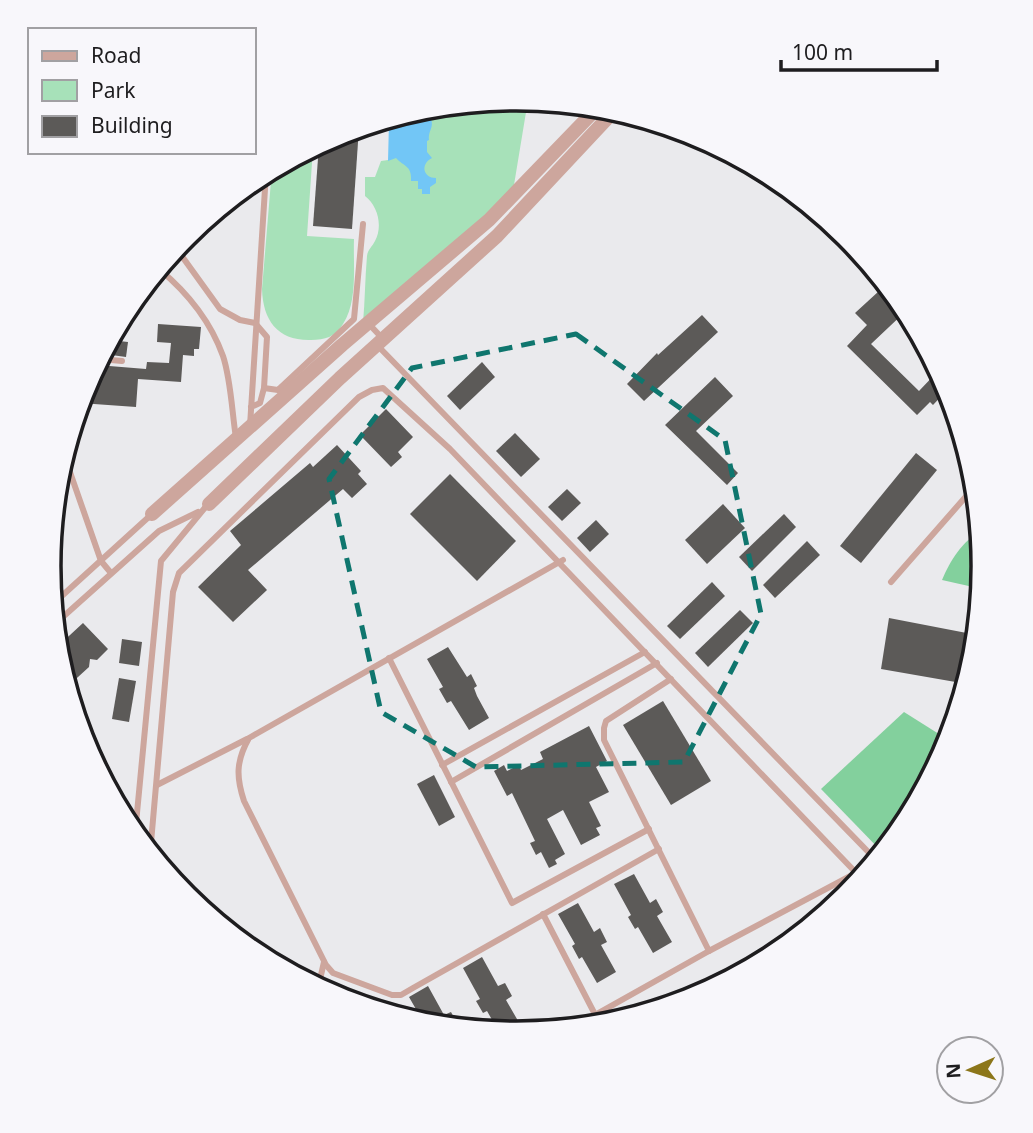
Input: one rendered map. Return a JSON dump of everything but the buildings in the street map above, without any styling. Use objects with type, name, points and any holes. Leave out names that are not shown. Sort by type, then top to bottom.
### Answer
[{"type":"street","points":[[152,514],[489,220],[588,117]]},
{"type":"street","points":[[205,507],[376,345],[497,236],[606,120]]},
{"type":"lane","points":[[250,428],[265,187]]},
{"type":"lane","points":[[264,388],[278,390],[354,319],[363,224]]},
{"type":"lane","points":[[183,257],[220,309],[240,320],[256,323],[267,337],[264,388],[260,403],[251,407]]},
{"type":"lane","points":[[166,275],[204,315],[224,358],[236,440]]},
{"type":"lane","points":[[368,323],[376,345],[870,854]]},
{"type":"lane","points":[[353,336],[376,345]]},
{"type":"lane","points":[[111,360],[122,361]]},
{"type":"lane","points":[[151,839],[173,592],[179,573],[359,397],[383,388],[450,449],[561,561],[855,871]]},
{"type":"lane","points":[[71,475],[101,561],[111,573]]},
{"type":"lane","points":[[891,582],[966,496]]},
{"type":"lane","points":[[64,616],[159,531],[205,507]]},
{"type":"lane","points":[[137,817],[161,561],[205,507]]},
{"type":"lane","points":[[62,596],[152,514]]},
{"type":"lane","points":[[156,785],[249,738],[561,561]]},
{"type":"lane","points":[[442,765],[645,652]]},
{"type":"lane","points":[[389,659],[512,903],[649,829]]},
{"type":"lane","points":[[451,782],[657,663]]},
{"type":"lane","points":[[671,679],[606,721],[604,740],[709,951]]},
{"type":"lane","points":[[249,738],[240,754],[238,784],[324,961],[333,973],[392,995],[401,995],[659,849]]},
{"type":"lane","points":[[544,914],[595,1014],[850,876]]},
{"type":"lane","points":[[320,977],[324,961]]},
{"type":"highlighted area","points":[[576,334],[725,440],[761,614],[684,762],[476,767],[381,712],[329,479],[412,368]]},
{"type":"green space","points":[[526,111],[513,191],[363,323],[367,256],[379,229],[373,205],[365,196],[365,177],[375,177],[381,161],[388,160],[432,119],[487,112]]},
{"type":"green space","points":[[312,159],[307,236],[354,239],[353,294],[348,315],[337,332],[329,337],[311,340],[290,337],[274,327],[269,319],[262,289],[271,184]]},
{"type":"green space","points":[[971,538],[971,587],[942,580],[957,552]]},
{"type":"green space","points":[[904,712],[940,734],[911,794],[876,846],[821,789]]},
{"type":"water","points":[[431,119],[427,152],[432,158],[426,164],[425,170],[428,176],[436,178],[436,183],[430,187],[430,194],[422,194],[422,189],[418,189],[418,181],[411,181],[409,169],[396,158],[388,161],[389,130]]}]
